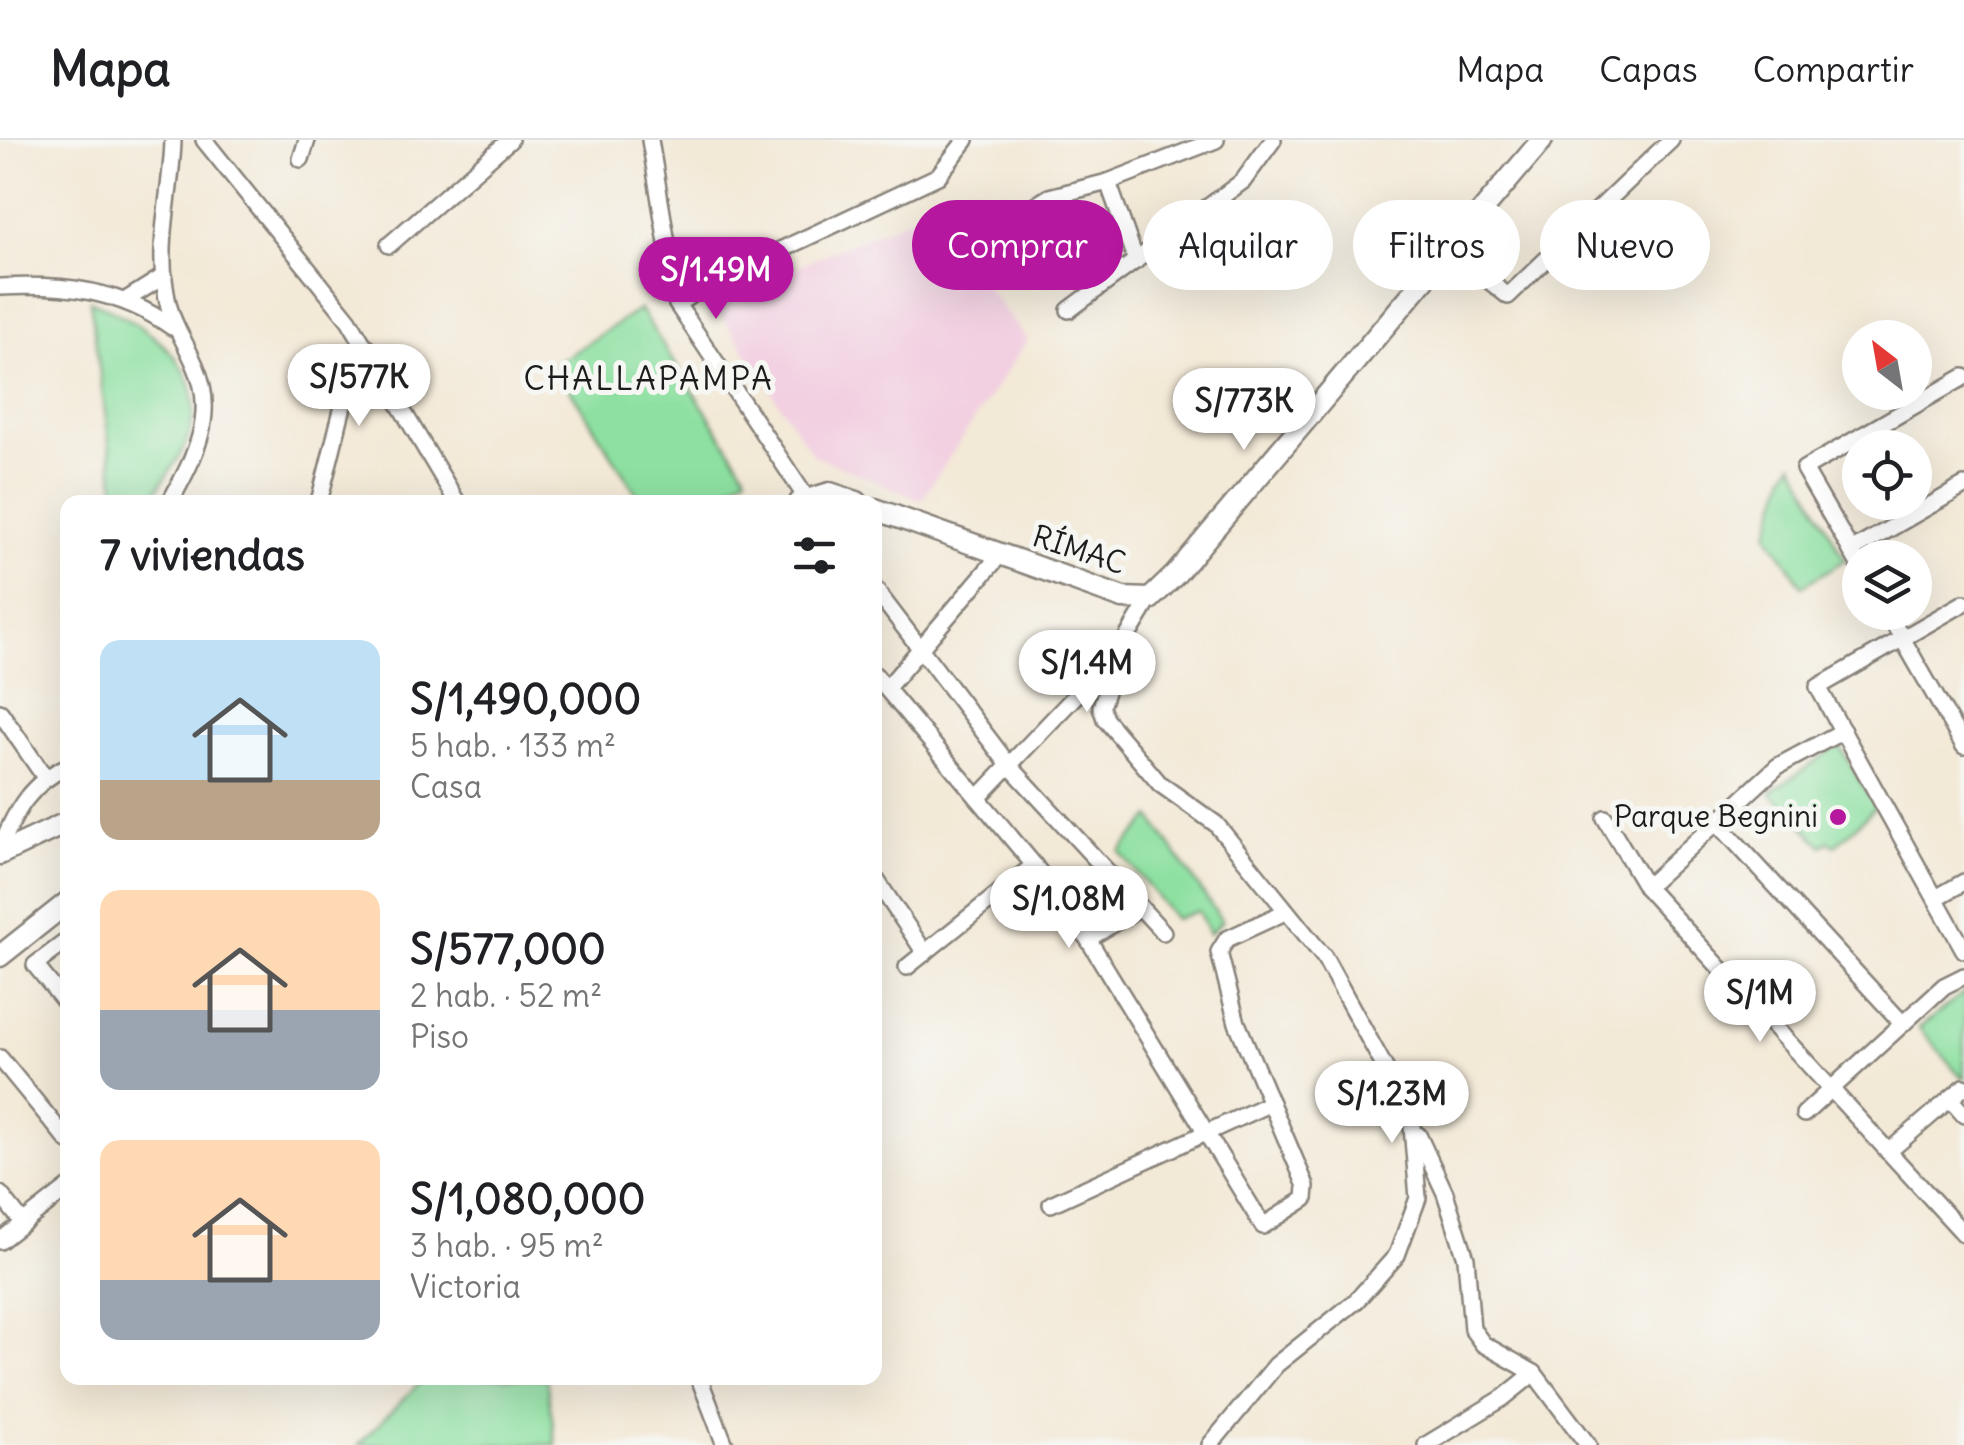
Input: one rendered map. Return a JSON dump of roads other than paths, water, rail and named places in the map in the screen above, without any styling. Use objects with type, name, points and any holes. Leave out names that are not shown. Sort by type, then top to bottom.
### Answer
[{"type":"street","points":[[173,140],[164,276],[172,326],[196,365],[206,401],[198,450],[174,495]]},
{"type":"street","points":[[204,140],[366,346],[453,495]]},
{"type":"street","points":[[301,159],[307,140]]},
{"type":"street","points":[[389,245],[510,140]]},
{"type":"street","points":[[650,140],[677,304],[801,495]]},
{"type":"street","points":[[677,304],[712,282],[938,176],[966,140]]},
{"type":"street","points":[[1044,200],[1108,182],[1216,140]]},
{"type":"street","points":[[1070,310],[1243,181],[1274,140]]},
{"type":"street","name":"RÍMAC","points":[[1490,200],[1542,140]]},
{"type":"street","points":[[1520,285],[1671,140]]},
{"type":"street","points":[[1108,182],[1136,261]]},
{"type":"street","points":[[126,300],[164,276]]},
{"type":"street","points":[[0,287],[72,286],[126,300],[172,326]]},
{"type":"street","name":"RÍMAC","points":[[882,513],[1124,598],[1150,599],[1413,290]]},
{"type":"street","points":[[321,495],[349,382],[366,346]]},
{"type":"street","points":[[1845,540],[1804,470],[1964,377]]},
{"type":"street","points":[[1870,540],[1964,486]]},
{"type":"street","points":[[882,679],[921,650],[1000,556]]},
{"type":"street","points":[[882,599],[1008,764],[1163,932]]},
{"type":"street","points":[[1150,599],[1120,649],[1101,707],[1104,719],[1160,784],[1216,824],[1324,956],[1412,1122],[1445,1194],[1466,1258],[1472,1329],[1483,1344],[1534,1372],[1588,1445]]},
{"type":"street","points":[[1964,604],[1818,687],[1964,950]]},
{"type":"street","points":[[1897,630],[1964,746]]},
{"type":"street","points":[[978,798],[1120,649]]},
{"type":"street","points":[[882,685],[1034,866],[1088,938],[1263,1226],[1305,1199],[1306,1186],[1237,1023],[1219,952],[1228,939],[1285,912]]},
{"type":"street","points":[[0,712],[44,776]]},
{"type":"street","points":[[1646,888],[1778,766],[1843,732]]},
{"type":"street","points":[[0,852],[25,797],[44,776],[60,769]]},
{"type":"street","points":[[1605,818],[1646,888],[1964,1234]]},
{"type":"street","points":[[1717,822],[1903,1024]]},
{"type":"street","points":[[0,852],[60,826]]},
{"type":"street","points":[[907,967],[1034,866]]},
{"type":"street","points":[[1936,898],[1964,882]]},
{"type":"street","points":[[882,888],[925,953]]},
{"type":"street","points":[[1088,938],[1140,907]]},
{"type":"street","points":[[0,956],[60,908]]},
{"type":"street","points":[[60,946],[35,965],[60,996]]},
{"type":"street","points":[[1804,1114],[1944,986],[1964,976]]},
{"type":"street","points":[[0,1058],[60,1131]]},
{"type":"street","points":[[1888,1152],[1964,1086]]},
{"type":"street","points":[[1950,1099],[1964,1115]]},
{"type":"street","points":[[1051,1204],[1271,1102]]},
{"type":"street","points":[[1210,1445],[1276,1365],[1356,1301],[1397,1254],[1418,1198],[1412,1122]]},
{"type":"street","points":[[0,1194],[24,1223]]},
{"type":"street","points":[[0,1241],[60,1194]]},
{"type":"street","points":[[1426,1444],[1503,1398],[1534,1372]]},
{"type":"street","points":[[702,1385],[725,1445]]},
{"type":"place","name":"Parque Begnini","points":[[1838,817]]},
{"type":"district","name":"CHALLAPAMPA","points":[[649,379]]}]
